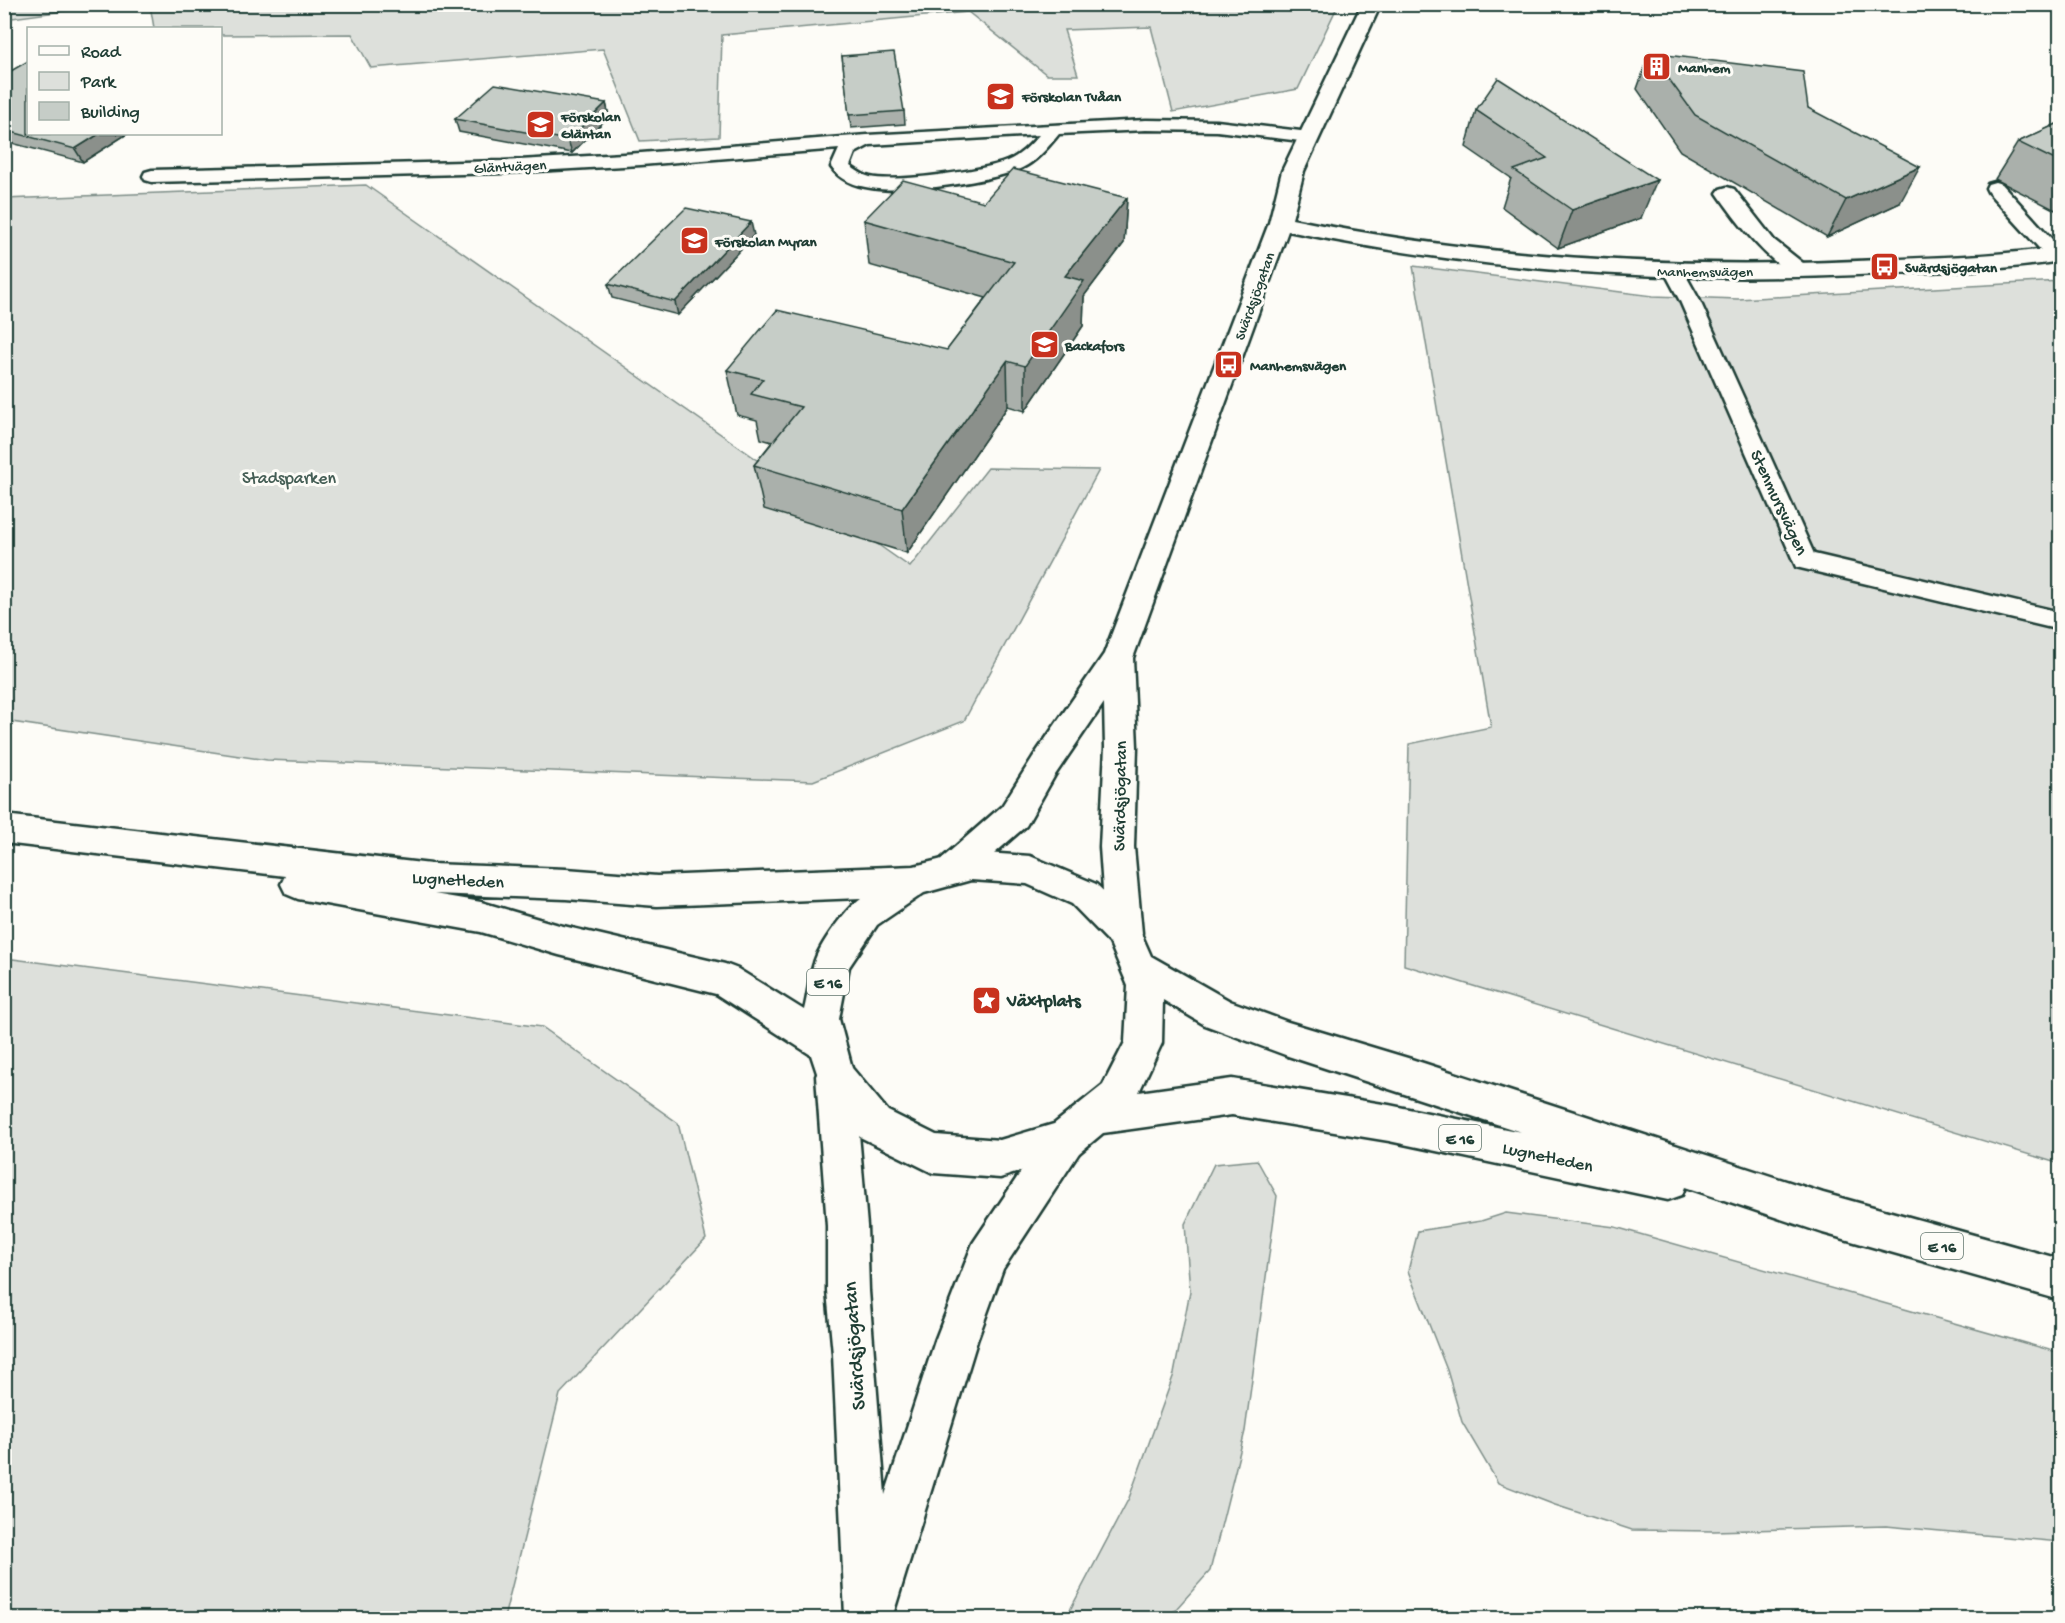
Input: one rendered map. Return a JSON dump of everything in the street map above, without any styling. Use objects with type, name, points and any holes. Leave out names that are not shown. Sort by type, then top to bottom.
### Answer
[{"type":"main road","name":"Svärdsjögatan","points":[[951,871],[1014,816],[1044,766],[1118,658],[1229,365],[1280,223],[1293,171],[1372,4]]},
{"type":"main road","name":"Manhemsvägen","points":[[1280,223],[1356,240],[1457,255],[1586,268],[1801,271],[1999,262],[2058,254]]},
{"type":"main road","name":"Svärdsjögatan","points":[[1118,658],[1121,747],[1117,847],[1124,933]]},
{"type":"main road","name":"Lugnetleden","points":[[4,830],[431,879],[566,884],[657,891],[914,881]]},
{"type":"main road","name":"Lugnetleden","points":[[4,830],[481,917],[559,940],[724,980],[831,1061]]},
{"type":"main road","name":"E 16","points":[[971,866],[1030,870],[1084,894],[1124,933],[1146,986],[1143,1043],[1116,1098],[1080,1128],[1000,1160],[933,1154],[874,1124],[831,1061],[821,1019],[832,962],[865,914],[914,881],[951,871],[971,866]]},
{"type":"main road","name":"Lugnetleden","points":[[1138,967],[1218,1013],[1288,1039],[1411,1077],[1823,1213],[2061,1280]]},
{"type":"main road","name":"Svärdsjögatan","points":[[831,1061],[847,1226],[848,1291],[854,1354],[869,1617]]},
{"type":"main road","name":"Lugnetleden","points":[[1080,1128],[1232,1097],[1389,1123],[1823,1213]]},
{"type":"main road","name":"Svärdsjögatan","points":[[869,1617],[956,1341],[987,1257],[1080,1128]]},
{"type":"lane","name":"Gläntvägen","points":[[152,176],[502,167],[641,159],[867,140],[1146,124],[1217,126],[1309,137]]},
{"type":"lane","points":[[867,140],[850,147],[841,158],[840,167],[851,177],[873,183],[912,181],[985,173],[1013,166],[1032,154],[1054,129]]},
{"type":"lane","points":[[1995,188],[2058,254]]},
{"type":"lane","points":[[1727,193],[1767,244],[1801,271]]},
{"type":"lane","name":"Stenmursvägen","points":[[1674,271],[1805,561],[2061,621]]},
{"type":"green space","points":[[5,4],[108,4],[108,5],[5,19]]},
{"type":"green space","points":[[150,4],[1338,5],[1298,89],[1173,112],[1151,27],[1064,30],[1078,75],[1047,75],[968,12],[722,35],[719,137],[640,141],[603,49],[371,68],[352,34],[222,35],[222,27],[154,27]]},
{"type":"green space","name":"Stadsparken","points":[[366,185],[910,567],[988,468],[1099,470],[964,721],[813,781],[267,760],[5,721],[4,199]]},
{"type":"green space","points":[[1413,266],[1653,296],[1738,299],[2060,281],[2060,1164],[1404,965],[1409,744],[1491,727]]},
{"type":"green space","points":[[5,958],[542,1027],[678,1123],[706,1239],[560,1394],[504,1618],[5,1618]]},
{"type":"green space","points":[[1257,1160],[1277,1196],[1245,1431],[1210,1571],[1168,1618],[1069,1618],[1069,1612],[1129,1498],[1174,1374],[1190,1291],[1185,1224],[1214,1164]]},
{"type":"green space","points":[[1506,1213],[1615,1227],[2060,1353],[2060,1542],[1886,1526],[1714,1531],[1632,1530],[1555,1505],[1498,1483],[1462,1422],[1447,1370],[1408,1271],[1418,1231],[1481,1221]]},
{"type":"building","points":[[894,52],[904,111],[849,115],[842,56]]},
{"type":"building","points":[[1650,53],[1803,72],[1808,108],[1920,167],[1846,200],[1695,115]]},
{"type":"building","points":[[27,62],[27,135],[97,135],[75,149],[4,130],[4,75]]},
{"type":"building","points":[[1498,78],[1657,180],[1572,210],[1514,170],[1547,158],[1476,110]]},
{"type":"building","points":[[495,84],[606,103],[568,140],[455,119]]},
{"type":"building","points":[[2061,122],[2061,163],[2018,142]]},
{"type":"building","points":[[1013,169],[1127,198],[1065,276],[1084,281],[1025,366],[1007,361],[902,509],[754,465],[801,407],[751,394],[763,379],[727,370],[777,310],[947,350],[1014,262],[864,220],[903,180],[984,202]]},
{"type":"building","points":[[686,208],[751,222],[675,302],[608,284]]},
{"type":"place","name":"Manhem","points":[[1657,67]]},
{"type":"place","name":"Förskolan Tvåan","points":[[1001,96]]},
{"type":"place","name":"Förskolan Gläntan","points":[[540,125]]},
{"type":"place","name":"Förskolan Myran","points":[[694,241]]},
{"type":"place","name":"Svärdsjögatan","points":[[1884,267]]},
{"type":"place","name":"Backafors","points":[[1044,345]]},
{"type":"place","name":"Manhemsvägen","points":[[1229,365]]},
{"type":"place","name":"Växtplats","points":[[986,1000]]}]
